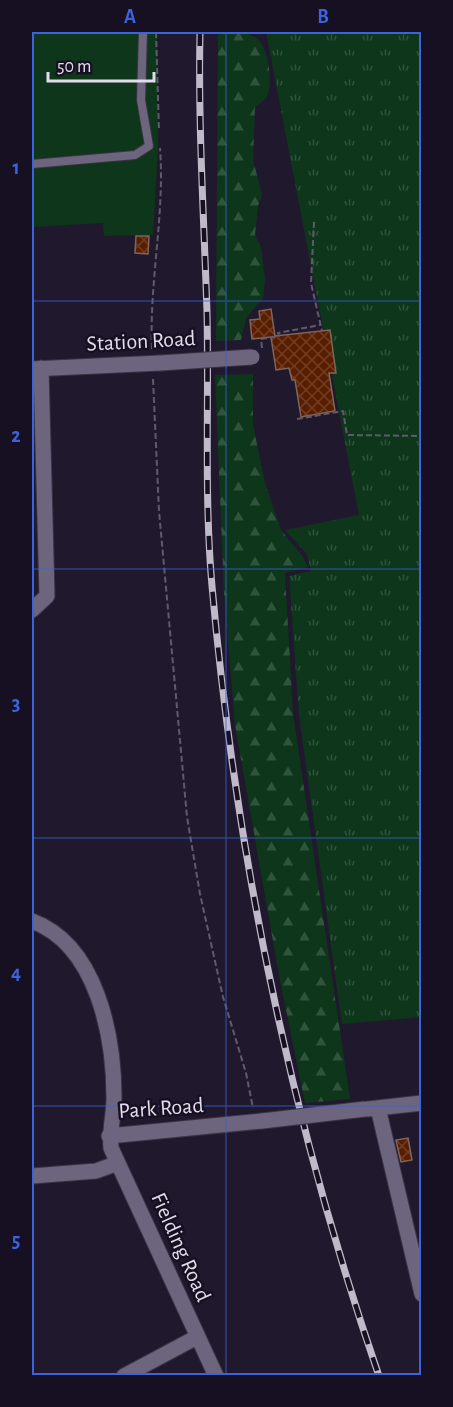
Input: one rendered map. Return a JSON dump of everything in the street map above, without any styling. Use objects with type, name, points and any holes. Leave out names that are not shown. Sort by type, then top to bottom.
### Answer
[{"type":"street","name":"Station Road","points":[[36,368],[257,357]]},
{"type":"street","points":[[32,610],[47,596],[36,368]]},
{"type":"street","name":"Park Road","points":[[32,921],[64,940],[93,982],[106,1022],[114,1095],[110,1136],[259,1122],[422,1102]]},
{"type":"street","points":[[371,1109],[422,1294]]},
{"type":"street","name":"Fielding Road","points":[[110,1136],[111,1148],[216,1376]]},
{"type":"street","points":[[32,1176],[96,1171],[118,1163]]},
{"type":"street","points":[[124,1376],[197,1337]]},
{"type":"lane","points":[[32,164],[135,155],[149,146],[141,100],[143,32]]},
{"type":"path","points":[[156,32],[159,135]]},
{"type":"path","points":[[160,145],[162,176],[151,321],[156,363],[159,512],[187,817],[223,997],[259,1122]]},
{"type":"path","points":[[314,222],[311,283],[322,331]]},
{"type":"path","points":[[257,357],[261,339],[279,336],[278,333],[321,325]]},
{"type":"path","points":[[297,419],[343,411],[347,435],[422,436]]},
{"type":"green space","points":[[32,32],[157,32],[158,149],[153,235],[104,236],[103,223],[32,227]]},
{"type":"green space","points":[[218,32],[241,32],[260,41],[267,56],[270,84],[266,98],[255,107],[253,160],[262,194],[258,206],[255,235],[261,247],[265,279],[263,298],[246,318],[241,340],[216,341]]},
{"type":"green space","points":[[266,32],[421,32],[421,1017],[342,1024],[299,715],[289,576],[311,571],[307,554],[285,530],[359,515]]},
{"type":"green space","points":[[253,374],[253,425],[265,483],[281,530],[303,557],[308,567],[285,573],[293,714],[350,1099],[305,1103],[279,975],[235,725],[224,593],[215,375]]},
{"type":"building","points":[[136,236],[149,236],[148,254],[135,253]]},
{"type":"building","points":[[271,309],[275,336],[330,330],[336,373],[329,373],[335,411],[301,417],[295,380],[292,380],[289,368],[276,370],[271,337],[252,339],[250,320],[260,319],[259,311]]},
{"type":"building","points":[[408,1138],[412,1160],[401,1162],[396,1140]]},
{"type":"railway","points":[[200,32],[207,312],[208,518],[222,687],[252,887],[294,1085],[319,1183],[379,1376]]}]
